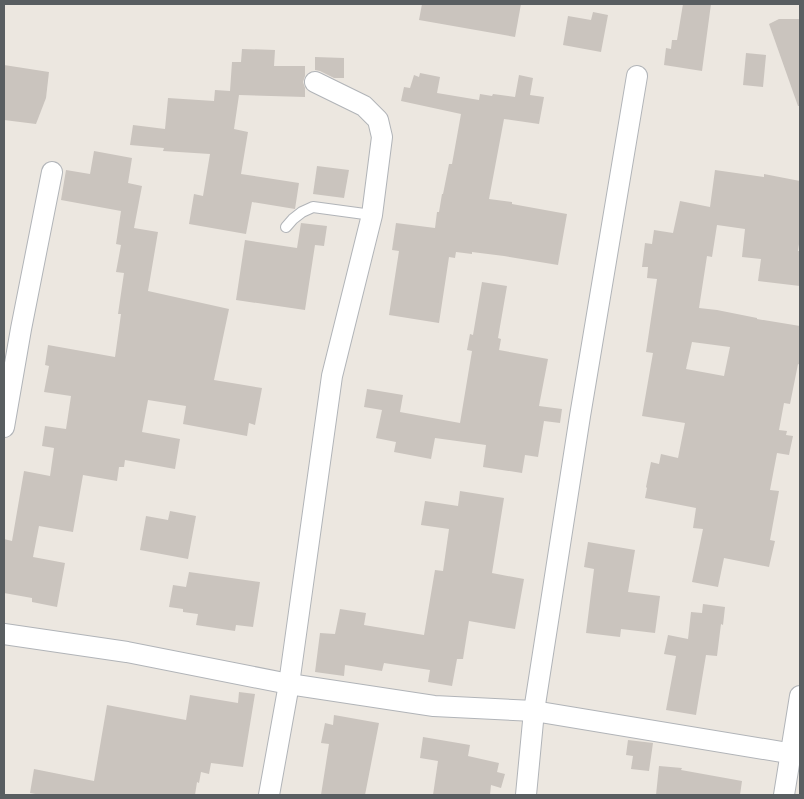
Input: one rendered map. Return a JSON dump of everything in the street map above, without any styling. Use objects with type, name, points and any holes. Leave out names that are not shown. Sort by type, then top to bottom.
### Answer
[{"type":"street","points":[[526,795],[534,711],[637,76]]},
{"type":"street","points":[[268,795],[288,684],[332,376],[372,215],[382,137],[378,120],[364,106],[315,82]]},
{"type":"street","points":[[4,427],[52,172]]},
{"type":"street","points":[[4,634],[127,652],[288,684],[434,706],[534,711],[796,754]]},
{"type":"street","points":[[784,795],[796,754],[800,696]]},
{"type":"lane","points":[[286,227],[302,212],[312,207],[372,215]]},
{"type":"building","points":[[422,4],[521,4],[515,37],[419,20]]},
{"type":"building","points":[[683,4],[711,4],[702,71],[664,65],[666,48],[671,49],[672,40],[677,40]]},
{"type":"building","points":[[593,12],[608,15],[601,52],[563,45],[568,16],[591,20]]},
{"type":"building","points":[[779,19],[800,19],[800,106],[798,106],[769,24]]},
{"type":"building","points":[[242,49],[275,50],[274,66],[305,66],[303,82],[305,97],[239,95],[234,129],[248,132],[241,174],[299,183],[295,209],[252,202],[246,234],[189,224],[194,194],[203,196],[210,154],[163,151],[164,148],[130,145],[133,125],[165,129],[168,98],[214,101],[215,90],[230,91],[232,62],[241,62]]},
{"type":"building","points":[[746,53],[766,55],[763,87],[743,85]]},
{"type":"building","points":[[315,57],[344,58],[344,78],[334,78],[315,70]]},
{"type":"building","points":[[4,65],[49,72],[46,98],[36,124],[4,120]]},
{"type":"building","points":[[420,73],[440,77],[437,93],[479,100],[480,94],[515,97],[519,75],[533,78],[530,95],[544,97],[539,124],[504,119],[489,199],[567,214],[558,265],[472,252],[472,254],[456,252],[455,258],[449,257],[439,323],[389,315],[399,251],[392,250],[396,223],[435,228],[449,164],[452,164],[461,114],[401,101],[404,87],[410,88],[414,75],[419,77]]},
{"type":"building","points":[[94,151],[132,158],[128,183],[142,186],[134,228],[158,232],[148,291],[229,309],[214,380],[262,388],[255,425],[249,423],[247,436],[183,424],[186,406],[148,400],[142,432],[180,439],[175,469],[125,460],[124,467],[119,467],[117,481],[83,475],[73,532],[39,526],[33,557],[65,563],[57,607],[32,602],[32,598],[4,593],[4,539],[12,541],[24,471],[50,476],[54,448],[42,446],[45,426],[66,429],[71,396],[44,392],[49,366],[45,365],[48,345],[115,357],[121,314],[118,314],[124,273],[116,272],[121,245],[116,244],[121,211],[61,200],[66,170],[90,174]]},
{"type":"building","points":[[317,166],[349,170],[344,198],[313,194]]},
{"type":"building","points":[[715,170],[764,177],[764,174],[800,181],[800,237],[798,251],[800,251],[800,286],[758,281],[761,259],[742,257],[745,229],[717,225],[712,257],[707,256],[699,308],[800,326],[800,365],[798,364],[790,404],[784,403],[779,430],[787,431],[786,435],[793,436],[789,455],[777,453],[770,490],[779,491],[770,540],[775,541],[769,567],[724,558],[718,587],[692,582],[703,529],[693,528],[696,508],[645,498],[651,462],[659,464],[661,454],[678,458],[685,423],[642,416],[653,353],[646,352],[657,279],[647,278],[648,267],[642,267],[645,243],[652,244],[654,230],[673,233],[680,201],[710,207]],"holes":[[[692,342],[730,347],[724,376],[686,369]]]},
{"type":"building","points":[[301,223],[327,226],[324,246],[315,245],[305,310],[236,300],[245,240],[297,248]]},
{"type":"building","points":[[482,282],[507,286],[498,338],[501,339],[499,350],[548,359],[539,406],[562,409],[560,423],[544,421],[538,457],[525,455],[522,473],[483,467],[486,445],[435,438],[431,459],[394,452],[396,442],[376,438],[382,410],[364,407],[367,389],[403,395],[400,412],[460,423],[472,351],[467,350],[470,334],[473,335]]},
{"type":"building","points":[[460,491],[504,498],[492,573],[524,579],[515,629],[469,621],[463,659],[457,659],[452,686],[428,682],[430,670],[384,663],[382,671],[345,665],[344,676],[315,672],[320,633],[335,634],[340,609],[366,613],[364,625],[424,635],[435,570],[443,571],[449,529],[421,525],[425,501],[458,506]]},
{"type":"building","points":[[170,511],[196,516],[188,559],[140,550],[146,516],[168,520]]},
{"type":"building","points":[[588,542],[635,550],[628,592],[660,596],[655,633],[621,629],[620,637],[586,633],[594,569],[584,567]]},
{"type":"building","points":[[189,572],[260,582],[253,627],[236,625],[235,631],[196,625],[198,614],[183,612],[183,609],[169,607],[173,585],[186,587]]},
{"type":"building","points":[[703,604],[725,607],[717,656],[706,655],[696,715],[666,710],[676,656],[664,654],[668,635],[688,639],[691,612],[702,613]]},
{"type":"building","points":[[239,692],[255,694],[243,767],[211,763],[209,774],[201,772],[195,795],[41,795],[30,793],[34,769],[94,781],[107,705],[186,720],[190,695],[238,703]]},
{"type":"building","points":[[334,715],[379,723],[365,795],[321,795],[329,744],[321,743],[325,723],[333,725]]},
{"type":"building","points":[[423,737],[470,745],[468,756],[499,763],[497,772],[505,774],[501,788],[491,785],[490,795],[433,795],[438,761],[420,758]]},
{"type":"building","points":[[628,740],[653,743],[649,771],[631,769],[633,756],[626,755]]},
{"type":"building","points":[[659,766],[682,768],[681,770],[742,781],[740,795],[656,795]]}]
